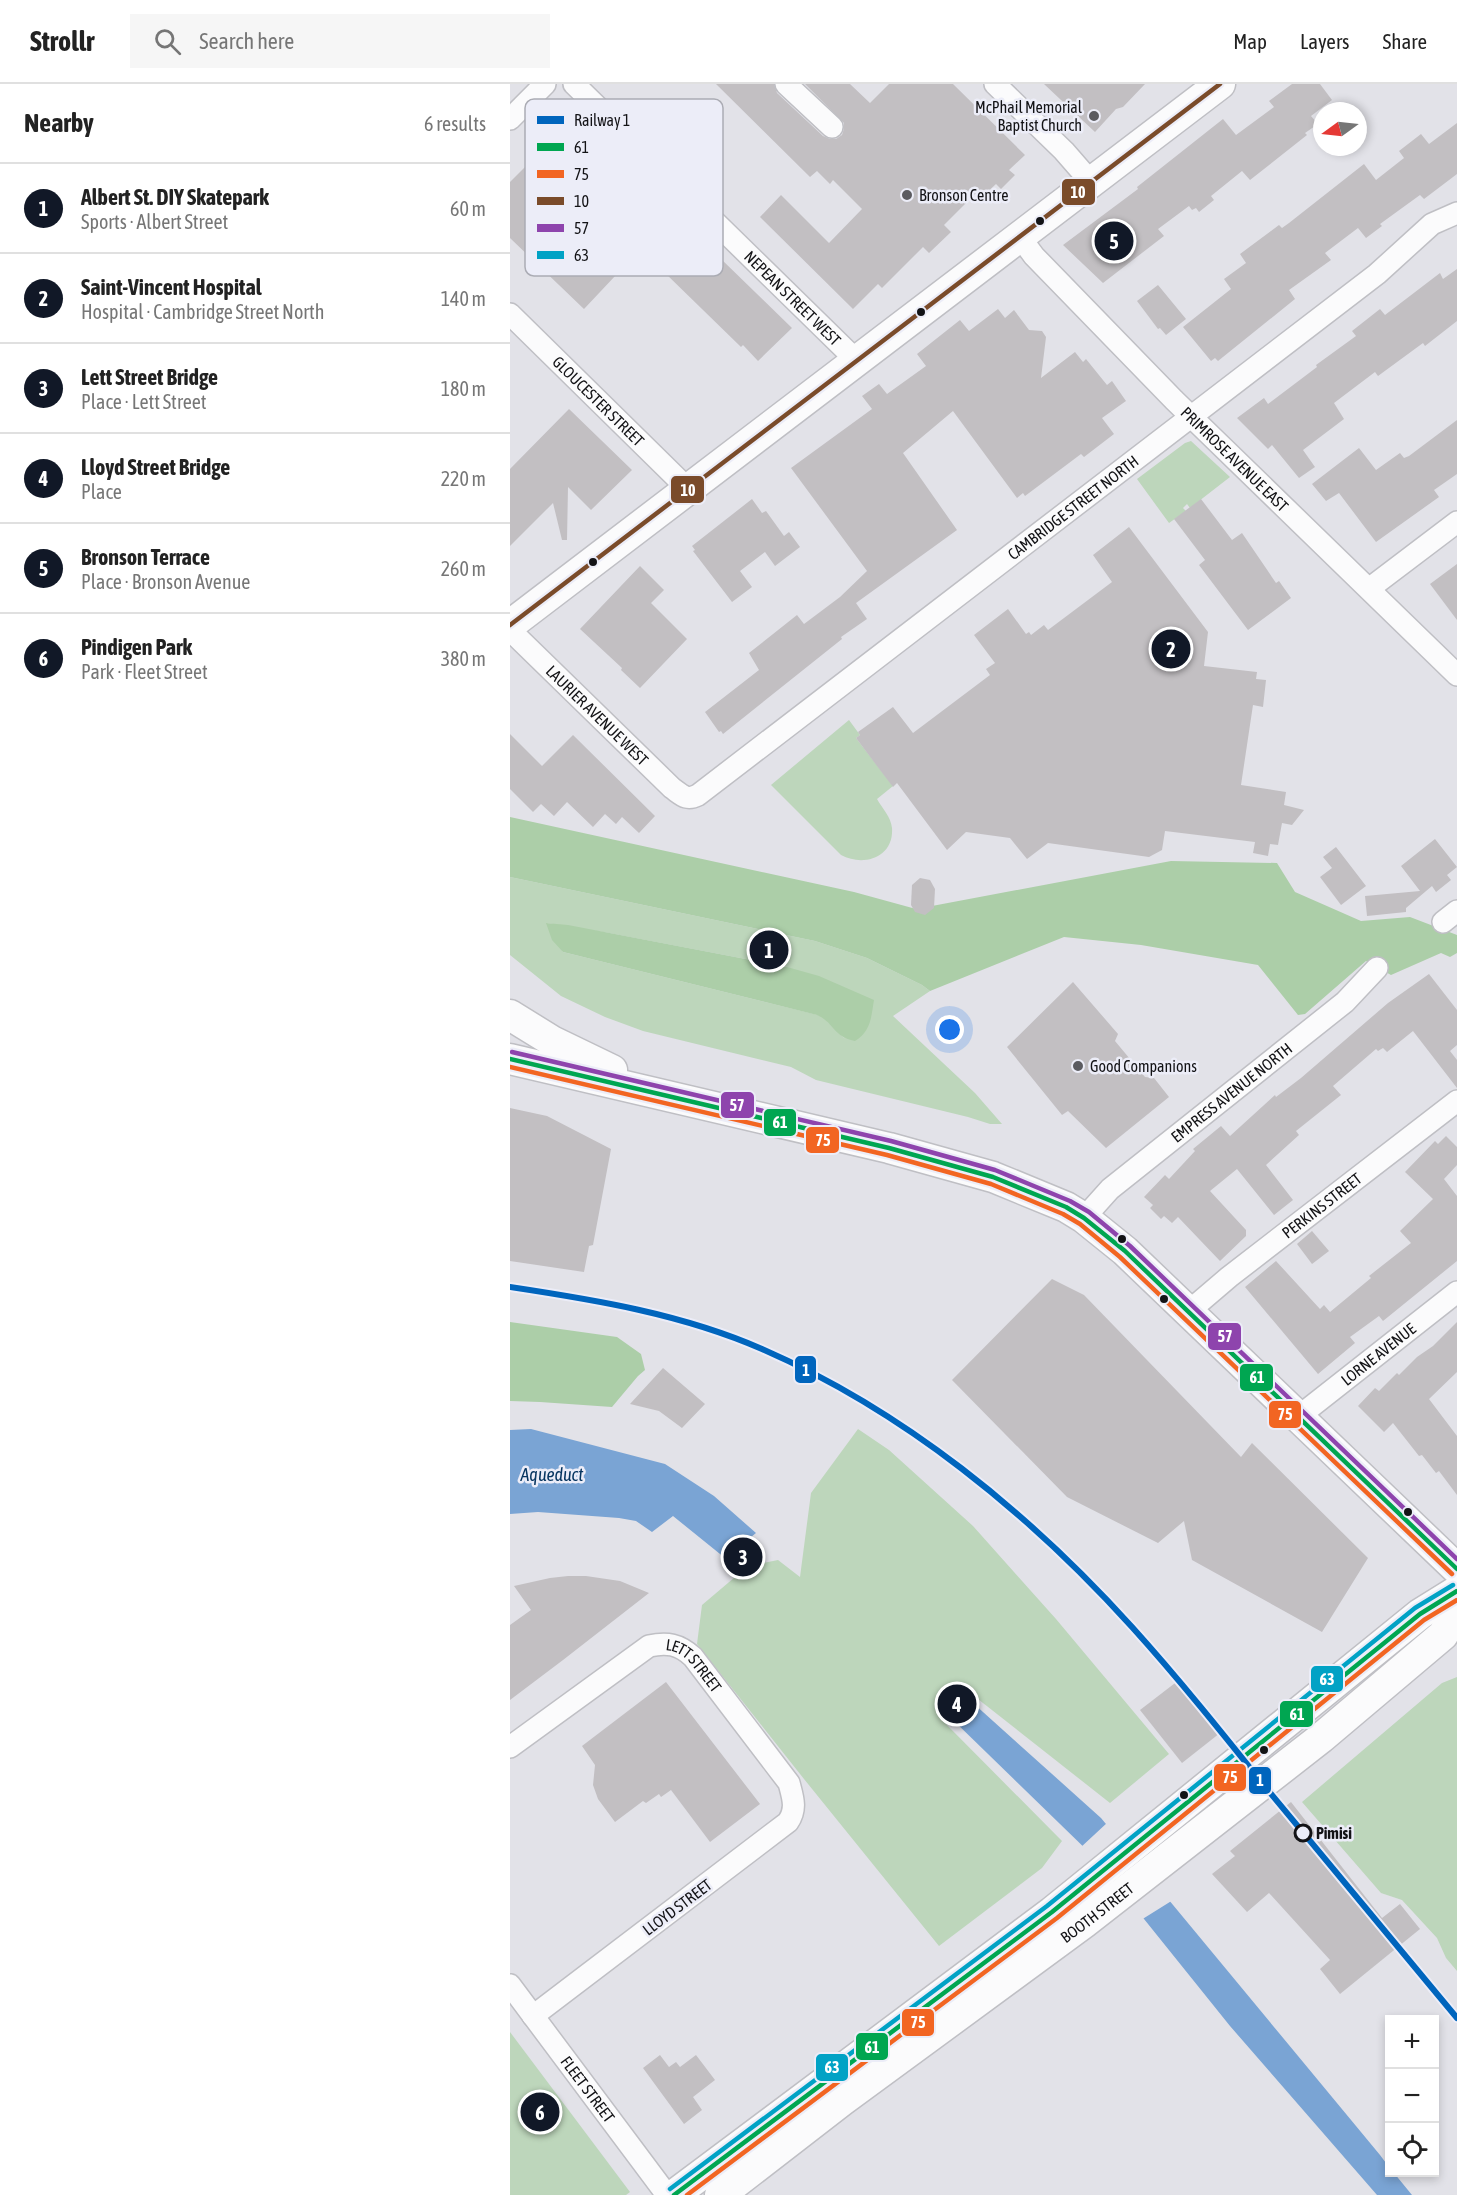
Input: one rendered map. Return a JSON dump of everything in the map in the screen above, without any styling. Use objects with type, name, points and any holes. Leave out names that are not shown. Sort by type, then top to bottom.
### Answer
[{"type":"main road","points":[[510,625],[1221,84]]},
{"type":"main road","points":[[510,1015],[552,1041],[661,1093]]},
{"type":"main road","points":[[510,1059],[661,1093],[951,1164],[993,1177],[1060,1204],[1084,1218],[1125,1251],[1457,1569]]},
{"type":"main road","name":"BOOTH STREET","points":[[720,2195],[843,2100],[1075,1911],[1299,1712],[1420,1614],[1457,1591]]},
{"type":"main road","name":"BOOTH STREET","points":[[674,2195],[1321,1738],[1438,1640],[1457,1611]]},
{"type":"street","points":[[530,99],[545,84]]},
{"type":"street","name":"NEPEAN STREET WEST","points":[[574,84],[589,99]]},
{"type":"street","points":[[786,84],[832,127]]},
{"type":"street","points":[[995,84],[1064,151],[1091,182]]},
{"type":"street","points":[[510,119],[525,104]]},
{"type":"street","name":"CAMBRIDGE STREET NORTH","points":[[686,798],[698,795],[1377,274],[1432,224],[1457,213]]},
{"type":"street","name":"NEPEAN STREET WEST","points":[[723,230],[856,360]]},
{"type":"street","name":"PRIMROSE AVENUE EAST","points":[[1020,237],[1034,256],[1191,417],[1370,588],[1457,675]]},
{"type":"street","name":"GLOUCESTER STREET","points":[[510,314],[688,489]]},
{"type":"street","points":[[1370,588],[1457,522]]},
{"type":"street","name":"LAURIER AVENUE WEST","points":[[510,630],[686,798]]},
{"type":"street","name":"EMPRESS AVENUE NORTH","points":[[1084,1218],[1110,1189],[1345,1002],[1377,968]]},
{"type":"street","name":"PERKINS STREET","points":[[1188,1312],[1229,1277],[1457,1101]]},
{"type":"street","name":"LORNE AVENUE","points":[[1298,1417],[1457,1292]]},
{"type":"street","name":"LETT STREET","points":[[510,1747],[649,1646],[661,1643],[673,1644],[683,1648],[693,1657],[789,1784]]},
{"type":"street","name":"LLOYD STREET","points":[[533,2016],[788,1822],[793,1815],[794,1804],[789,1784]]},
{"type":"street","name":"FLEET STREET","points":[[510,1985],[667,2195]]},
{"type":"green space","points":[[1191,441],[1230,477],[1190,508],[1187,504],[1183,508],[1186,511],[1169,523],[1137,479],[1185,443]]},
{"type":"green space","points":[[849,720],[860,735],[856,738],[893,786],[877,799],[890,820],[892,828],[888,847],[883,853],[867,860],[850,859],[841,855],[771,785]]},
{"type":"green space","points":[[510,817],[854,892],[916,909],[1171,861],[1277,863],[1295,892],[1361,921],[1410,917],[1457,935],[1457,953],[1450,957],[1441,953],[1391,975],[1366,961],[1305,1014],[1298,1015],[1258,965],[1141,945],[1064,937],[930,991],[867,958],[815,941],[510,877]]},
{"type":"green space","points":[[510,877],[815,941],[867,958],[930,991],[893,1016],[975,1093],[1002,1124],[990,1124],[816,1080],[791,1067],[643,1031],[605,1017],[561,996],[510,955]],"holes":[[[547,923],[787,967],[845,1039],[825,1018],[818,1015],[563,952]]]},
{"type":"green space","points":[[546,923],[568,925],[787,967],[819,976],[874,1000],[872,1013],[864,1033],[855,1041],[842,1036],[817,1015],[563,952],[552,940]]},
{"type":"green space","points":[[510,1322],[617,1337],[641,1354],[645,1370],[612,1407],[510,1401]]},
{"type":"green space","points":[[858,1429],[889,1450],[973,1526],[1056,1619],[1169,1754],[1110,1803],[969,1692],[943,1721],[1062,1841],[1042,1868],[939,1946],[697,1644],[702,1605],[748,1566],[778,1560],[800,1577],[811,1493]]},
{"type":"green space","points":[[1457,1677],[1457,1971],[1446,1958],[1437,1938],[1402,1900],[1381,1893],[1302,1802],[1442,1683]]},
{"type":"green space","points":[[510,2032],[630,2192],[626,2195],[510,2195]]},
{"type":"water","name":"Aqueduct","points":[[531,1429],[665,1464],[714,1496],[756,1533],[725,1558],[673,1516],[652,1532],[636,1521],[619,1518],[538,1512],[510,1514],[510,1430]]},
{"type":"water","points":[[973,1703],[1101,1818],[1380,2155],[1385,2162],[1385,2177],[1397,2177],[1412,2195],[1377,2195],[1230,2026],[1095,1858],[952,1719]]},
{"type":"pier","points":[[1108,1822],[1173,1900],[1141,1920],[1080,1848]]},
{"type":"building","name":"Bronson Centre","points":[[716,84],[774,84],[777,93],[823,136],[836,139],[842,135],[844,123],[805,84],[850,84],[870,103],[889,84],[953,84],[1025,155],[1009,170],[1015,175],[1001,189],[996,184],[982,197],[977,192],[944,225],[951,232],[929,253],[923,247],[882,288],[878,284],[853,309],[760,217],[781,195],[829,243],[862,209],[833,180],[830,184],[817,171],[810,177]]},
{"type":"building","name":"McPhail Memorial Baptist Church","points":[[1044,84],[1145,84],[1123,107],[1116,109],[1095,132]]},
{"type":"building","points":[[1292,84],[1320,84],[1332,100],[1313,102],[1311,116],[1313,127],[1305,133],[1307,135],[1250,180],[1242,171],[1211,196],[1214,200],[1199,212],[1196,208],[1192,210],[1189,206],[1158,229],[1164,236],[1103,283],[1063,245],[1138,189],[1137,187],[1223,119],[1236,135],[1274,107],[1269,101]]},
{"type":"building","points":[[1457,123],[1457,174],[1424,199],[1420,195],[1380,224],[1382,226],[1366,238],[1358,228],[1325,253],[1331,260],[1289,290],[1295,299],[1218,361],[1215,358],[1211,361],[1183,327],[1231,289],[1224,279],[1246,263],[1240,254],[1279,225],[1282,228],[1289,223],[1364,164],[1376,180],[1404,158],[1399,151],[1421,134],[1429,144]]},
{"type":"building","points":[[525,167],[525,252],[510,238],[510,182]]},
{"type":"building","points":[[723,261],[792,328],[758,361],[743,345],[741,347],[668,276],[723,276]]},
{"type":"building","points":[[1457,269],[1457,321],[1425,346],[1423,343],[1378,376],[1375,372],[1334,403],[1344,419],[1303,450],[1315,467],[1299,478],[1272,445],[1268,449],[1237,418],[1264,398],[1268,404],[1317,367],[1316,365],[1356,336],[1352,331],[1380,309],[1385,315],[1440,273],[1443,279]]},
{"type":"building","points":[[550,276],[615,276],[584,309]]},
{"type":"building","points":[[1158,285],[1186,319],[1166,335],[1160,328],[1158,329],[1137,301]]},
{"type":"building","points":[[998,309],[1005,318],[1014,310],[1029,330],[1042,331],[1046,337],[1041,378],[1075,352],[1083,362],[1086,359],[1107,385],[1112,381],[1126,401],[1102,418],[1114,434],[1084,457],[1081,454],[1025,496],[1023,493],[1017,498],[953,411],[903,453],[957,530],[856,603],[867,619],[841,637],[842,639],[723,734],[719,732],[705,712],[759,670],[749,653],[797,615],[804,624],[840,597],[867,571],[791,468],[872,409],[862,396],[879,384],[887,394],[926,366],[917,354],[960,320],[969,331]]},
{"type":"building","points":[[569,409],[632,470],[591,510],[568,487],[567,540],[562,540],[553,503],[510,546],[510,469]]},
{"type":"building","points":[[1457,420],[1457,474],[1434,490],[1439,497],[1376,542],[1339,493],[1326,501],[1312,484],[1359,448],[1376,470],[1400,453],[1404,458],[1409,456]]},
{"type":"building","points":[[752,499],[762,513],[766,511],[784,536],[789,532],[800,547],[775,566],[765,552],[740,571],[752,587],[732,602],[693,551],[695,550],[692,546]]},
{"type":"building","points":[[1201,499],[1232,540],[1242,533],[1276,583],[1279,581],[1291,598],[1248,630],[1199,565],[1205,560],[1174,519]]},
{"type":"building","points":[[1129,527],[1208,632],[1204,666],[1257,672],[1256,679],[1266,680],[1263,707],[1253,705],[1241,785],[1286,792],[1284,805],[1304,810],[1292,825],[1282,823],[1278,845],[1270,844],[1268,856],[1253,853],[1255,842],[1165,831],[1162,850],[1149,857],[1048,843],[1027,859],[1010,838],[966,832],[947,850],[897,783],[893,787],[877,766],[856,738],[860,735],[858,732],[893,707],[913,733],[990,675],[986,669],[995,663],[974,635],[1008,609],[1026,634],[1029,632],[1031,635],[1044,625],[1048,630],[1112,582],[1093,555]]},
{"type":"building","points":[[1457,564],[1457,620],[1430,584]]},
{"type":"building","points":[[640,566],[664,590],[651,603],[687,639],[640,688],[580,629]]},
{"type":"building","points":[[510,734],[542,766],[573,735],[655,816],[639,833],[622,817],[616,824],[605,814],[593,827],[567,802],[554,816],[541,804],[533,812],[510,789]]},
{"type":"building","points":[[1435,839],[1457,867],[1447,875],[1451,880],[1436,892],[1432,886],[1406,908],[1406,912],[1367,916],[1365,896],[1420,891],[1401,866]]},
{"type":"building","points":[[1336,847],[1366,886],[1341,905],[1320,877],[1332,868],[1323,857]]},
{"type":"building","points":[[920,878],[930,880],[935,889],[934,908],[925,915],[915,912],[911,905],[912,885]]},
{"type":"building","points":[[1429,974],[1457,1010],[1457,1045],[1450,1051],[1457,1060],[1457,1088],[1413,1031],[1387,1052],[1383,1048],[1378,1051],[1376,1049],[1333,1086],[1341,1095],[1296,1131],[1299,1135],[1266,1165],[1293,1200],[1274,1215],[1237,1169],[1210,1191],[1246,1230],[1246,1236],[1220,1261],[1178,1217],[1172,1223],[1164,1216],[1161,1219],[1150,1208],[1153,1205],[1144,1197],[1165,1175],[1169,1179],[1195,1151],[1193,1149],[1221,1126],[1230,1136],[1275,1095],[1276,1097],[1301,1078],[1388,1003]]},
{"type":"building","name":"Good Companions","points":[[1073,982],[1118,1034],[1115,1041],[1145,1077],[1154,1078],[1169,1097],[1106,1148],[1068,1111],[1062,1115],[1007,1047]]},
{"type":"building","points":[[510,1108],[547,1116],[611,1149],[593,1245],[589,1246],[584,1272],[510,1261]]},
{"type":"building","points":[[1446,1136],[1457,1147],[1457,1165],[1444,1179],[1457,1196],[1457,1261],[1383,1321],[1379,1316],[1350,1337],[1355,1343],[1318,1374],[1245,1287],[1276,1261],[1320,1309],[1324,1305],[1330,1312],[1371,1278],[1369,1276],[1411,1243],[1400,1231],[1433,1199],[1405,1172],[1435,1141],[1438,1144]]},
{"type":"building","points":[[1312,1231],[1329,1251],[1312,1264],[1297,1244]]},
{"type":"building","points":[[1052,1279],[1084,1295],[1241,1457],[1252,1443],[1368,1558],[1322,1632],[1192,1560],[1184,1521],[1158,1543],[1067,1497],[952,1380]]},
{"type":"building","points":[[1457,1322],[1457,1372],[1429,1399],[1457,1436],[1457,1495],[1439,1471],[1436,1473],[1422,1455],[1419,1456],[1393,1423],[1384,1432],[1358,1406],[1375,1388],[1379,1391],[1397,1373],[1399,1375]]},
{"type":"building","points":[[663,1368],[705,1404],[682,1428],[659,1411],[630,1404]]},
{"type":"building","points":[[568,1576],[620,1581],[649,1593],[510,1700],[510,1625],[531,1610],[514,1586]]},
{"type":"building","points":[[1179,1680],[1220,1733],[1182,1763],[1140,1710]]},
{"type":"building","points":[[666,1682],[760,1804],[710,1842],[671,1790],[661,1797],[659,1794],[646,1803],[643,1801],[615,1822],[598,1799],[593,1785],[595,1765],[582,1746]]},
{"type":"building","points":[[1291,1802],[1382,1918],[1400,1904],[1420,1929],[1340,1994],[1320,1969],[1330,1960],[1269,1893],[1247,1912],[1212,1874],[1235,1856],[1230,1851]]},
{"type":"building","points":[[660,2055],[669,2067],[676,2062],[680,2067],[696,2055],[715,2080],[693,2097],[702,2110],[684,2124],[643,2068]]},
{"type":"rail line","name":"1","points":[[510,1287],[574,1297],[670,1317],[762,1349],[814,1374],[865,1403],[914,1434],[962,1469],[1051,1544],[1132,1627],[1201,1707],[1457,2018]]},
{"type":"transit line","name":"10","points":[[510,625],[1220,84]]},
{"type":"transit line","name":"57","points":[[512,1052],[891,1141],[995,1170],[1070,1201],[1089,1212],[1130,1246],[1457,1559]]},
{"type":"transit line","name":"61","points":[[510,1059],[889,1148],[993,1177],[1066,1207],[1084,1218],[1125,1251],[1457,1569]]},
{"type":"transit line","name":"75","points":[[510,1067],[887,1155],[991,1184],[1063,1214],[1080,1224],[1120,1257],[1452,1574]]},
{"type":"transit line","name":"63","points":[[670,2189],[1047,1906],[1415,1608],[1453,1585]]},
{"type":"transit line","name":"61","points":[[674,2195],[1052,1912],[1420,1614],[1457,1591]]},
{"type":"transit line","name":"75","points":[[687,2195],[1057,1918],[1424,1620],[1457,1600]]},
{"type":"place","name":"McPhail Memorial Baptist Church","points":[[1094,116]]},
{"type":"place","name":"Bronson Centre","points":[[907,195]]},
{"type":"place","name":"Bronson Terrace","points":[[1114,241]]},
{"type":"place","name":"Saint-Vincent Hospital","points":[[1171,649]]},
{"type":"place","name":"Albert St. DIY Skatepark","points":[[769,950]]},
{"type":"place","name":"Good Companions","points":[[1078,1066]]},
{"type":"place","name":"Lett Street Bridge","points":[[743,1557]]},
{"type":"place","name":"Lloyd Street Bridge","points":[[957,1704]]},
{"type":"place","name":"Pimisi","points":[[1303,1833]]},
{"type":"place","name":"Pindigen Park","points":[[540,2112]]}]
